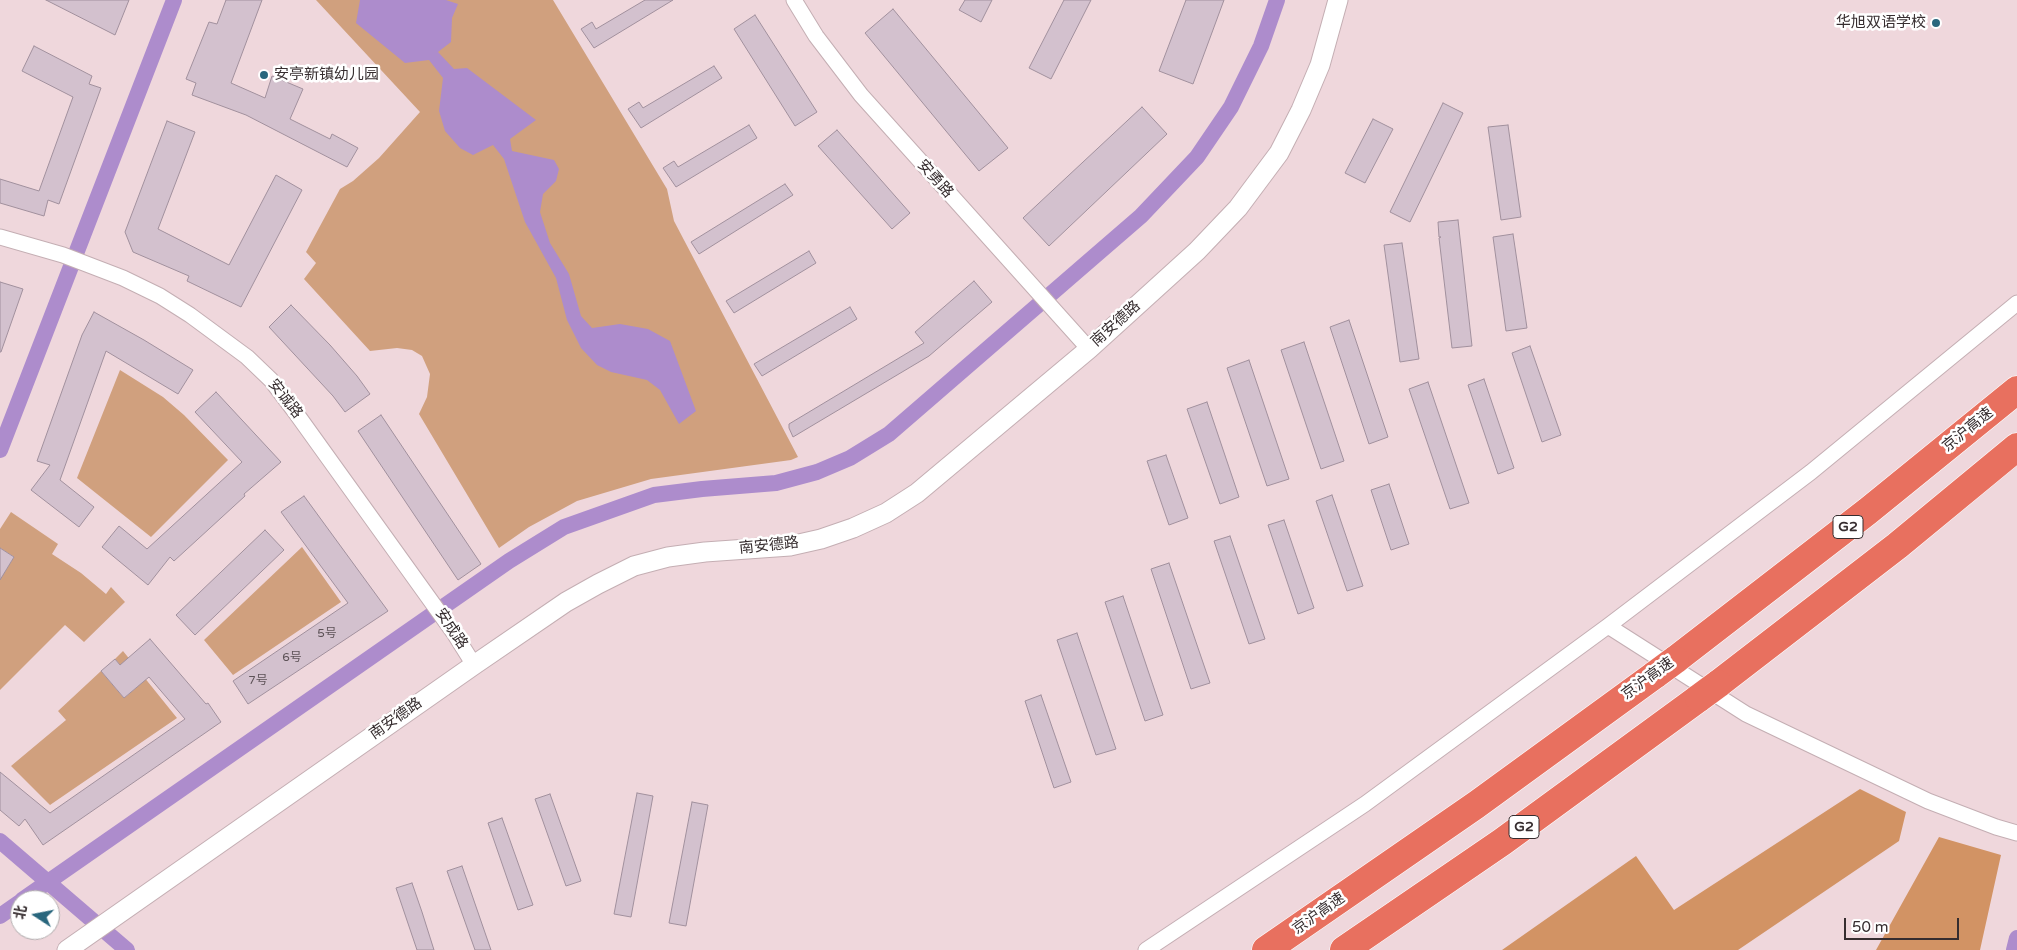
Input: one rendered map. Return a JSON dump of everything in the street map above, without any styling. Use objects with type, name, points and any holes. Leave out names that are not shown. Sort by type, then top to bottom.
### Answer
[{"type":"highway","name":"京沪高速","points":[[1266,950],[1476,805],[1665,667],[1868,511],[2017,390]]},
{"type":"highway","name":"G2","points":[[1344,950],[1502,842],[1708,691],[1897,546],[2017,447]]},
{"type":"street","name":"安勇路","points":[[794,0],[816,36],[861,95],[1089,349]]},
{"type":"street","name":"南安德路","points":[[67,950],[566,602],[634,566],[668,557],[705,552],[790,546],[853,528],[886,513],[917,493],[1089,349],[1197,251],[1238,208],[1279,153],[1301,110],[1320,65],[1338,0]]},
{"type":"street","name":"安诚路","points":[[0,238],[88,263],[160,296],[190,315],[247,357],[271,380],[427,594]]},
{"type":"street","points":[[1146,950],[1365,804],[1608,626],[1811,472],[2017,303]]},
{"type":"street","name":"安成路","points":[[427,594],[474,665]]},
{"type":"street","points":[[1608,626],[1746,714],[1928,802],[2017,833]]},
{"type":"shaded area","points":[[316,0],[553,0],[667,189],[674,221],[798,457],[791,460],[651,479],[577,501],[529,527],[499,548],[419,414],[427,397],[430,374],[422,356],[412,350],[397,348],[370,351],[304,279],[316,263],[306,252],[340,189],[353,181],[379,158],[420,112]]},
{"type":"shaded area","points":[[360,0],[446,0],[458,4],[452,18],[451,42],[438,52],[454,69],[467,68],[536,120],[510,139],[512,151],[554,160],[559,169],[556,181],[543,194],[540,212],[550,243],[569,274],[581,316],[592,328],[620,324],[648,329],[670,341],[696,411],[679,424],[660,390],[647,380],[611,372],[597,365],[581,348],[567,320],[556,278],[525,222],[504,159],[493,145],[473,155],[460,148],[445,131],[439,111],[443,78],[429,60],[405,63],[356,23]]},
{"type":"shaded area","points":[[120,370],[163,397],[184,415],[228,460],[151,537],[77,478]]},
{"type":"shaded area","points":[[11,512],[58,544],[52,554],[81,573],[106,594],[111,587],[125,602],[84,642],[65,625],[0,690],[0,575],[2,576],[14,557],[0,548],[0,529]]},
{"type":"shaded area","points":[[302,547],[341,602],[233,675],[204,640]]},
{"type":"shaded area","points":[[123,651],[177,718],[50,805],[11,766],[66,720],[58,711],[101,671],[124,698],[138,686],[115,659]]},
{"type":"shaded area","points":[[1860,789],[1906,812],[1899,841],[1738,950],[1502,950],[1636,856],[1674,910]]},
{"type":"shaded area","points":[[1939,837],[2001,855],[1980,950],[1876,950]]},
{"type":"building","points":[[46,0],[129,0],[115,35]]},
{"type":"building","points":[[226,0],[262,0],[231,83],[265,98],[272,76],[303,89],[290,119],[330,139],[332,134],[358,148],[347,167],[246,115],[192,95],[196,83],[186,79],[209,22],[217,24]]},
{"type":"building","points":[[645,0],[673,0],[594,48],[581,29],[592,22],[596,29]]},
{"type":"building","points":[[965,0],[992,0],[981,22],[959,10]]},
{"type":"building","points":[[1064,0],[1091,0],[1051,79],[1029,68]]},
{"type":"building","points":[[1186,0],[1224,0],[1193,84],[1159,71]]},
{"type":"building","points":[[893,9],[1008,148],[979,171],[865,33]]},
{"type":"building","points":[[755,15],[817,112],[795,126],[734,29]]},
{"type":"building","points":[[34,46],[92,76],[89,84],[101,88],[59,204],[48,200],[44,216],[0,203],[0,179],[39,191],[73,97],[22,71]]},
{"type":"building","points":[[714,66],[722,78],[641,128],[628,109],[639,102],[643,108]]},
{"type":"building","points":[[1443,103],[1463,113],[1410,222],[1390,212]]},
{"type":"building","points":[[1142,107],[1167,134],[1049,246],[1023,218]]},
{"type":"building","points":[[1373,119],[1393,129],[1365,183],[1345,173]]},
{"type":"building","points":[[167,121],[195,132],[158,229],[229,265],[276,175],[302,190],[241,307],[187,281],[189,276],[133,252],[125,232]]},
{"type":"building","points":[[749,125],[757,138],[676,187],[663,168],[674,161],[678,167]]},
{"type":"building","points":[[1508,125],[1521,217],[1501,220],[1488,127]]},
{"type":"building","points":[[837,130],[910,213],[892,229],[818,146]]},
{"type":"building","points":[[785,184],[793,195],[699,254],[691,242]]},
{"type":"building","points":[[1458,220],[1472,346],[1452,348],[1438,222]]},
{"type":"building","points":[[1513,234],[1527,328],[1506,331],[1493,237]]},
{"type":"building","points":[[1402,243],[1419,359],[1400,362],[1384,245]]},
{"type":"building","points":[[809,251],[816,263],[734,313],[726,301]]},
{"type":"building","points":[[974,281],[992,302],[929,356],[793,437],[789,424],[924,343],[915,332]]},
{"type":"building","points":[[0,282],[23,289],[1,352],[0,352]]},
{"type":"building","points":[[291,305],[330,345],[370,394],[345,412],[333,396],[269,327]]},
{"type":"building","points":[[850,307],[857,319],[762,376],[754,364]]},
{"type":"building","points":[[94,312],[193,370],[178,394],[106,351],[60,480],[94,507],[79,527],[31,490],[50,465],[37,461],[82,335]]},
{"type":"building","points":[[1349,320],[1388,437],[1369,444],[1330,327]]},
{"type":"building","points":[[1304,342],[1344,461],[1321,469],[1281,350]]},
{"type":"building","points":[[1530,346],[1561,435],[1542,442],[1512,353]]},
{"type":"building","points":[[1249,360],[1289,479],[1267,486],[1227,368]]},
{"type":"building","points":[[1484,379],[1514,468],[1498,474],[1468,385]]},
{"type":"building","points":[[1428,382],[1469,503],[1450,509],[1409,389]]},
{"type":"building","points":[[216,392],[281,462],[244,494],[245,496],[174,561],[170,557],[148,585],[102,547],[119,526],[147,549],[242,462],[195,412]]},
{"type":"building","points":[[1207,402],[1239,497],[1220,504],[1187,409]]},
{"type":"building","points":[[381,415],[481,564],[458,580],[358,431]]},
{"type":"building","points":[[1166,455],[1188,518],[1169,525],[1147,461]]},
{"type":"building","points":[[1389,484],[1409,544],[1391,550],[1371,490]]},
{"type":"building","points":[[1332,495],[1363,586],[1347,591],[1316,501]]},
{"type":"building","points":[[304,496],[388,611],[248,704],[233,681],[348,603],[281,512]]},
{"type":"building","points":[[1284,520],[1314,608],[1298,614],[1268,525]]},
{"type":"building","points":[[265,530],[284,550],[195,635],[176,615]]},
{"type":"building","points":[[1230,536],[1265,639],[1249,644],[1214,541]]},
{"type":"building","points":[[0,548],[14,557],[0,580]]},
{"type":"building","points":[[1169,563],[1210,683],[1191,689],[1151,569]]},
{"type":"building","points":[[1123,596],[1163,715],[1145,721],[1105,602]]},
{"type":"building","points":[[1077,633],[1116,749],[1096,755],[1057,640]]},
{"type":"building","points":[[150,639],[206,704],[208,703],[221,722],[43,845],[25,819],[19,826],[0,810],[0,772],[50,813],[185,719],[149,677],[124,698],[101,671],[115,659],[120,665]]},
{"type":"building","points":[[1041,695],[1071,782],[1054,788],[1025,701]]},
{"type":"building","points":[[637,793],[653,796],[631,917],[614,914]]},
{"type":"building","points":[[550,794],[581,881],[566,886],[535,799]]},
{"type":"building","points":[[692,802],[708,805],[686,926],[669,923]]},
{"type":"building","points":[[502,818],[533,905],[518,910],[488,823]]},
{"type":"building","points":[[462,866],[491,950],[475,950],[447,871]]},
{"type":"building","points":[[412,883],[434,950],[417,950],[396,888]]},
{"type":"waterway","points":[[0,450],[174,0]]},
{"type":"waterway","points":[[36,890],[509,561],[564,527],[654,495],[776,483],[817,472],[850,458],[889,434],[1141,216],[1197,157],[1231,107],[1261,46],[1277,0]]},
{"type":"waterway","points":[[0,841],[127,950]]},
{"type":"waterway","points":[[0,916],[10,909]]},
{"type":"waterway","points":[[2014,950],[2017,938]]},
{"type":"place","name":"华旭双语学校","points":[[1936,23]]},
{"type":"place","name":"安亭新镇幼儿园","points":[[264,75]]}]
